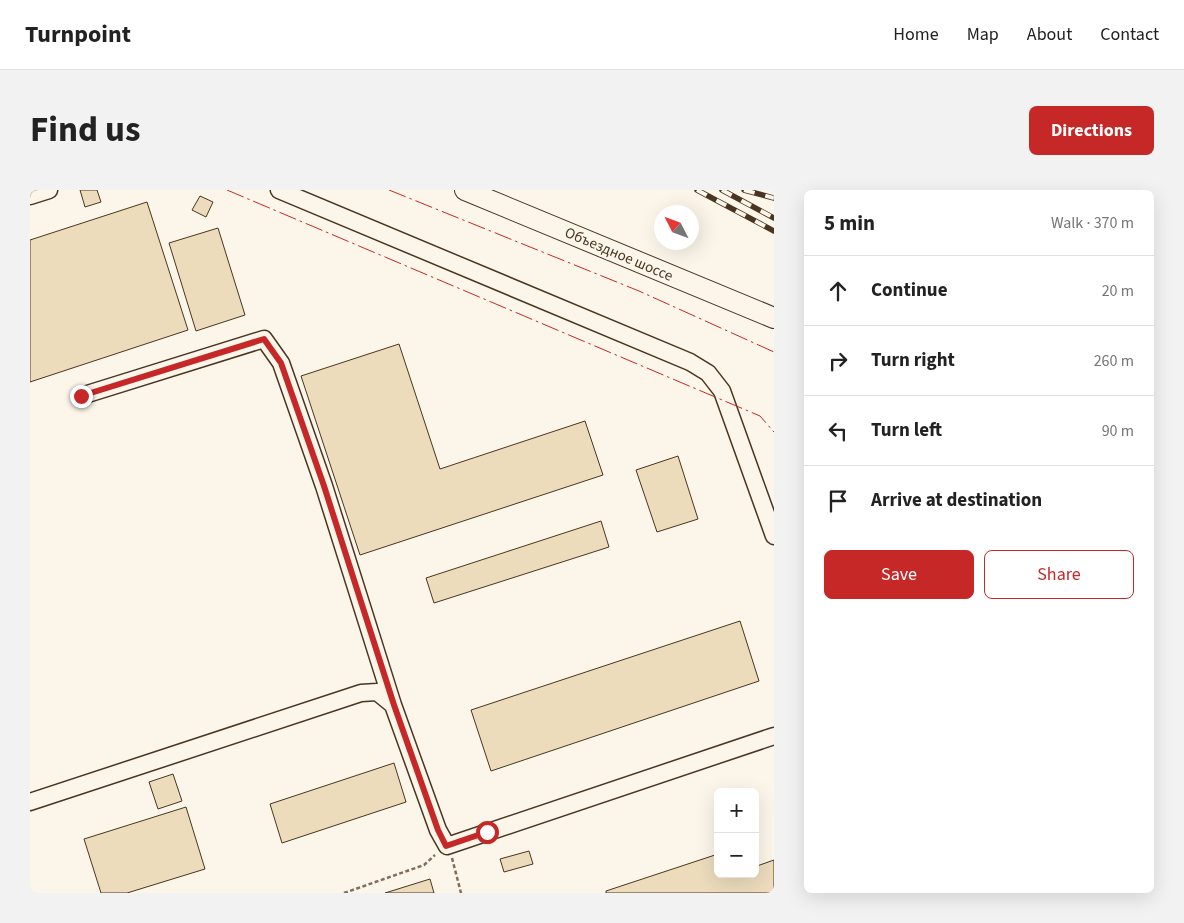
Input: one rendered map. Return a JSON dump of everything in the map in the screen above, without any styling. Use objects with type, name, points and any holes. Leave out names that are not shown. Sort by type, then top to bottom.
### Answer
[{"type":"main road","name":"Объездное шоссе","points":[[465,190],[774,318]]},
{"type":"lane","points":[[30,196],[49,190]]},
{"type":"lane","points":[[280,190],[690,362],[708,373],[722,391],[774,536]]},
{"type":"lane","points":[[81,396],[264,339],[281,363],[284,371],[324,486],[394,705],[438,830],[446,846],[774,736]]},
{"type":"lane","points":[[30,802],[361,692],[377,692],[394,705]]},
{"type":"path","points":[[344,893],[424,865],[446,846],[461,893]]},
{"type":"building","points":[[80,190],[97,190],[101,202],[85,207]]},
{"type":"building","points":[[200,196],[213,202],[206,217],[192,210]]},
{"type":"building","points":[[147,202],[188,330],[30,382],[30,240]]},
{"type":"building","points":[[218,228],[245,315],[196,331],[169,243]]},
{"type":"building","points":[[399,344],[440,469],[585,421],[603,475],[360,555],[301,376]]},
{"type":"building","points":[[678,456],[698,519],[657,532],[636,470]]},
{"type":"building","points":[[601,521],[609,547],[434,603],[426,578]]},
{"type":"building","points":[[740,621],[759,681],[491,771],[471,710]]},
{"type":"building","points":[[394,763],[406,802],[282,843],[270,804]]},
{"type":"building","points":[[173,774],[182,801],[158,809],[149,782]]},
{"type":"building","points":[[186,807],[205,869],[127,893],[101,893],[84,839]]},
{"type":"building","points":[[529,851],[533,864],[504,872],[500,859]]},
{"type":"building","points":[[714,855],[714,878],[759,878],[759,865],[774,860],[774,893],[606,893],[606,891]]},
{"type":"building","points":[[430,879],[434,893],[385,893]]},
{"type":"railway","points":[[697,190],[774,231]]},
{"type":"railway","points":[[722,190],[774,218]]},
{"type":"railway","points":[[744,190],[774,198]]},
{"type":"power","points":[[227,190],[760,416],[774,432]]},
{"type":"power","points":[[389,190],[639,291],[774,352]]},
{"type":"route","points":[[81,396],[264,339],[281,363],[324,486],[356,592],[438,830],[446,846],[487,832]]}]
